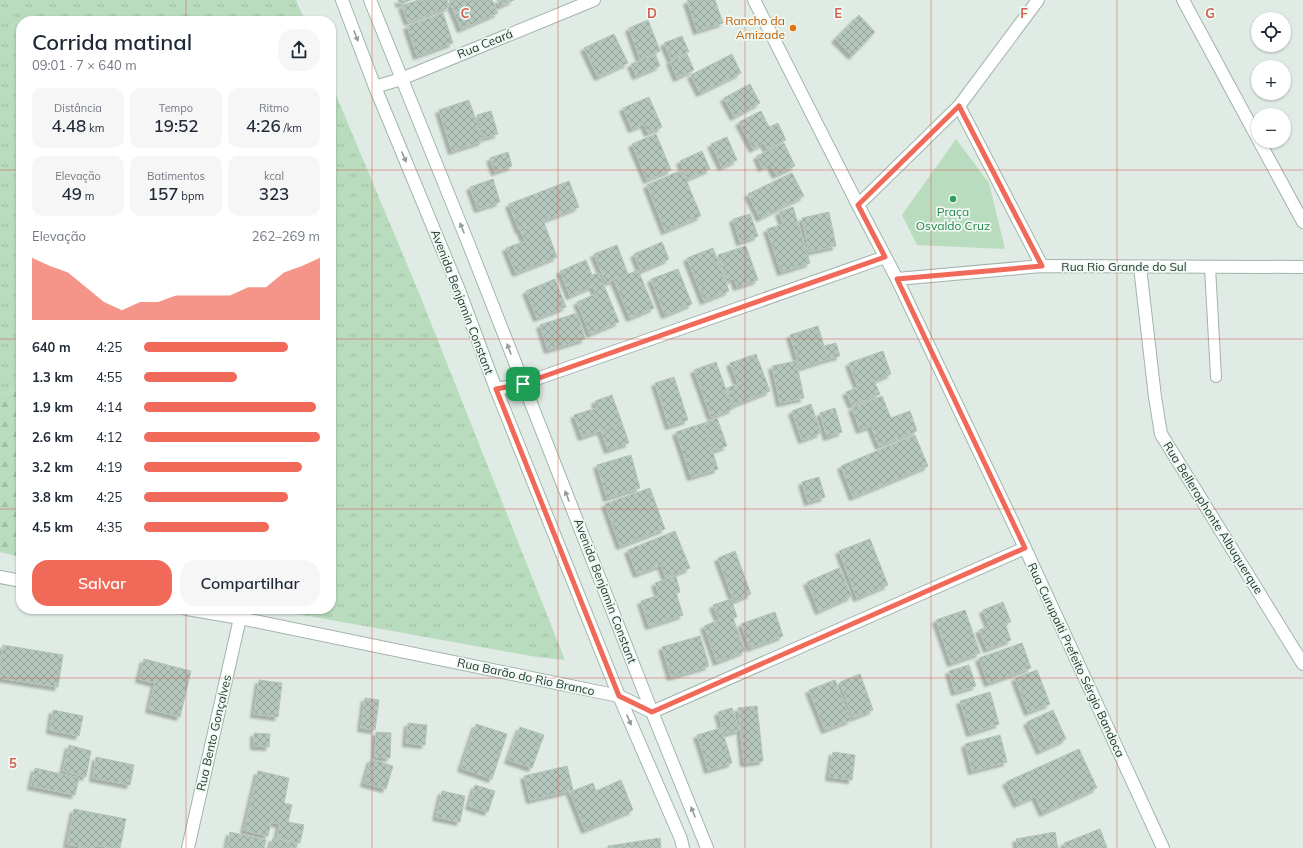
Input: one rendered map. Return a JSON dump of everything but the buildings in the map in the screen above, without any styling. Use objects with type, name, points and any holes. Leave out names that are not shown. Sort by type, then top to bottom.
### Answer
[{"type":"street","name":"Avenida Benjamin Constant","points":[[342,0],[375,87],[459,290],[496,389],[619,696],[684,848]]},
{"type":"street","name":"Avenida Benjamin Constant","points":[[370,0],[469,244],[652,712],[707,848]]},
{"type":"street","name":"Rua Ceará","points":[[375,87],[401,79],[594,0]]},
{"type":"street","name":"Rua Curupaiti Prefeito Sérgio Bandoca","points":[[754,0],[897,279],[1025,548],[1163,848]]},
{"type":"street","points":[[858,205],[959,106],[1038,0]]},
{"type":"street","points":[[1183,0],[1251,125]]},
{"type":"street","points":[[959,106],[1042,266]]},
{"type":"street","points":[[1263,148],[1303,222]]},
{"type":"street","points":[[496,389],[523,384],[885,257]]},
{"type":"street","name":"Rua Rio Grande do Sul","points":[[897,279],[1042,266],[1303,267]]},
{"type":"street","name":"Rua Bellerophonte Albuquerque","points":[[1140,267],[1155,397],[1161,434],[1303,664]]},
{"type":"street","points":[[652,712],[1025,548]]},
{"type":"street","points":[[0,577],[16,580]]},
{"type":"street","name":"Rua Barão do Rio Branco","points":[[216,614],[619,696],[652,712]]},
{"type":"street","name":"Rua Bento Gonçalves","points":[[188,848],[240,618]]},
{"type":"lane","points":[[1210,267],[1216,377]]},
{"type":"green space","points":[[0,0],[296,0],[303,16],[16,16],[16,390],[0,394]]},
{"type":"green space","points":[[336,95],[419,293],[565,660],[537,657],[298,614],[336,614]]},
{"type":"green space","name":"Praça Osvaldo Cruz","points":[[956,139],[989,183],[1005,249],[917,245],[902,215]]},
{"type":"green space","points":[[16,390],[16,556],[0,552],[0,394]]},
{"type":"place","name":"Rancho da Amizade","points":[[793,28]]},
{"type":"place","name":"Praça Osvaldo Cruz","points":[[953,199]]},
{"type":"route","points":[[959,106],[1042,266],[897,279],[1025,548],[652,712],[619,696],[496,389],[523,384],[885,257],[858,205],[959,106]]}]
